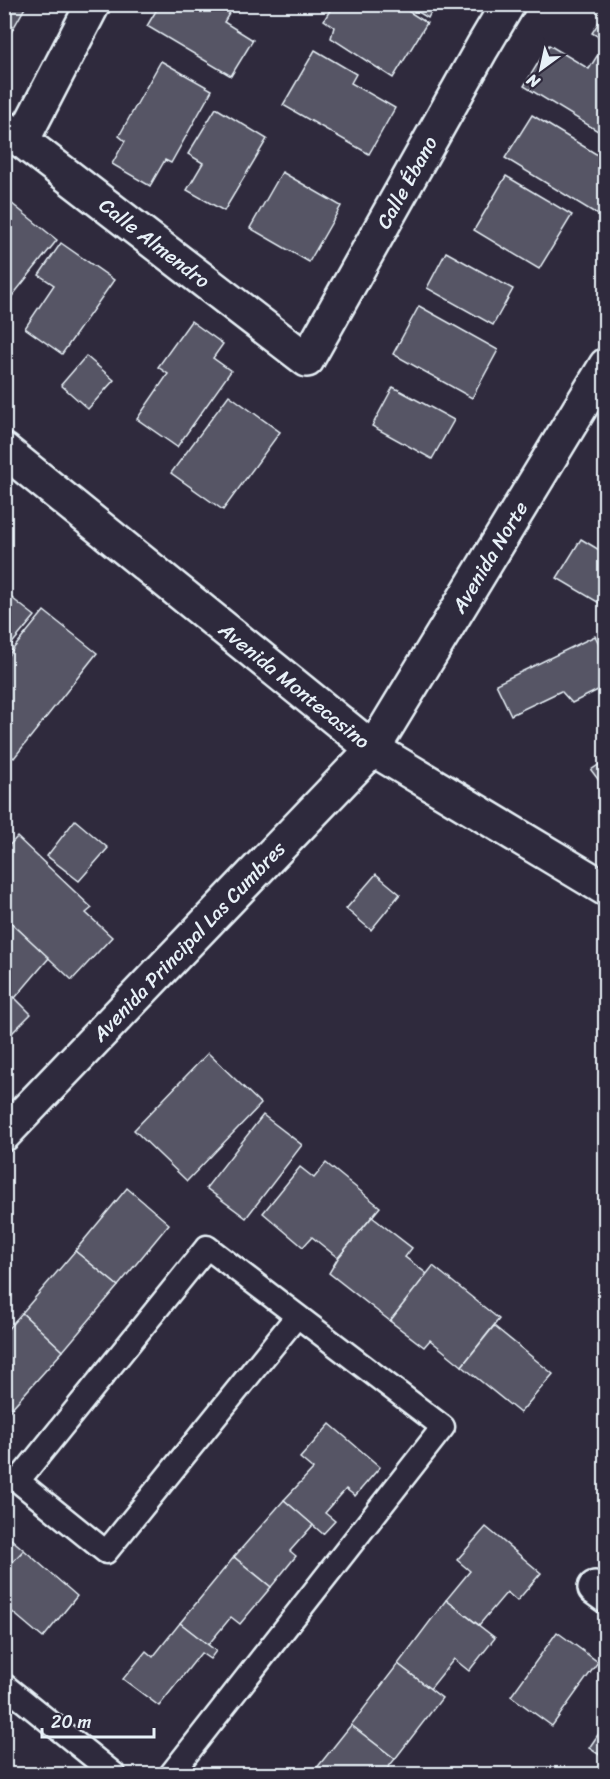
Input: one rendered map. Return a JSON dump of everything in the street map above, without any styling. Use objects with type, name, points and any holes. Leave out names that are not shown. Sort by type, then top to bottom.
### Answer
[{"type":"street","points":[[13,134],[93,4]]},
{"type":"street","name":"Calle Ébano","points":[[306,360],[508,4]]},
{"type":"street","name":"Calle Almendro","points":[[13,134],[306,360]]},
{"type":"street","name":"Avenida Norte","points":[[373,749],[606,365]]},
{"type":"street","name":"Avenida Montecasino","points":[[4,450],[373,749],[606,889]]},
{"type":"street","name":"Avenida Principal Las Cumbres","points":[[4,1134],[373,749]]},
{"type":"lane","points":[[171,1774],[443,1427],[207,1247],[18,1481],[106,1552],[297,1316]]},
{"type":"lane","points":[[4,1685],[114,1774]]},
{"type":"building","points":[[4,4],[27,4],[10,34],[4,31]]},
{"type":"building","points":[[160,4],[235,4],[224,22],[253,40],[231,76],[147,26]]},
{"type":"building","points":[[334,4],[397,4],[427,23],[393,78],[331,38],[334,27],[324,20]]},
{"type":"building","points":[[405,4],[435,4],[428,18]]},
{"type":"building","points":[[606,11],[606,41],[592,33]]},
{"type":"building","points":[[549,45],[589,69],[597,56],[606,62],[606,136],[524,86]]},
{"type":"building","points":[[315,50],[356,74],[351,83],[395,108],[369,154],[283,105]]},
{"type":"building","points":[[161,61],[212,90],[171,163],[165,160],[150,186],[112,164],[125,141],[119,136]]},
{"type":"building","points":[[216,108],[267,139],[224,211],[187,190],[203,163],[188,154]]},
{"type":"building","points":[[532,115],[606,160],[606,207],[600,216],[505,158]]},
{"type":"building","points":[[282,172],[341,206],[309,262],[250,228]]},
{"type":"building","points":[[506,176],[572,215],[539,269],[474,230]]},
{"type":"building","points":[[11,203],[57,240],[5,305],[4,212]]},
{"type":"building","points":[[61,243],[114,280],[62,354],[25,328],[54,285],[39,275]]},
{"type":"building","points":[[446,252],[513,289],[493,325],[427,288]]},
{"type":"building","points":[[419,306],[498,350],[472,398],[393,354]]},
{"type":"building","points":[[191,321],[223,344],[213,358],[231,371],[177,447],[137,419],[168,374],[158,367]]},
{"type":"building","points":[[86,356],[114,380],[88,409],[61,385]]},
{"type":"building","points":[[393,387],[454,420],[432,459],[372,426]]},
{"type":"building","points":[[229,395],[280,432],[223,510],[171,473]]},
{"type":"building","points":[[581,539],[606,554],[606,607],[557,578]]},
{"type":"building","points":[[4,592],[35,616],[4,653]]},
{"type":"building","points":[[44,611],[97,653],[14,758],[4,750],[4,660]]},
{"type":"building","points":[[595,636],[606,657],[606,686],[572,703],[561,691],[511,715],[496,684]]},
{"type":"building","points":[[606,760],[606,790],[591,770]]},
{"type":"building","points":[[75,820],[108,848],[79,881],[47,856]]},
{"type":"building","points":[[17,837],[92,908],[86,913],[112,937],[72,980],[4,916],[4,851]]},
{"type":"building","points":[[376,874],[400,894],[371,930],[346,909]]},
{"type":"building","points":[[4,916],[49,958],[15,998],[4,989]]},
{"type":"building","points":[[14,997],[31,1014],[4,1041],[4,1007]]},
{"type":"building","points":[[208,1053],[261,1104],[187,1181],[134,1130]]},
{"type":"building","points":[[263,1115],[302,1145],[246,1218],[206,1188]]},
{"type":"building","points":[[326,1163],[380,1207],[338,1258],[312,1237],[303,1247],[263,1213],[300,1167],[314,1178]]},
{"type":"building","points":[[127,1188],[169,1224],[118,1286],[75,1251]]},
{"type":"building","points":[[372,1217],[412,1248],[405,1257],[427,1274],[390,1321],[329,1273],[338,1258]]},
{"type":"building","points":[[75,1251],[118,1286],[63,1351],[22,1313]]},
{"type":"building","points":[[433,1266],[499,1319],[462,1366],[430,1340],[424,1347],[390,1321]]},
{"type":"building","points":[[22,1313],[63,1351],[9,1411],[4,1405],[4,1333]]},
{"type":"building","points":[[494,1326],[553,1374],[520,1413],[462,1366]]},
{"type":"building","points":[[330,1424],[380,1467],[355,1496],[346,1489],[325,1513],[335,1521],[323,1534],[284,1500],[313,1469],[300,1458]]},
{"type":"building","points":[[284,1500],[313,1525],[290,1551],[296,1556],[271,1587],[234,1557]]},
{"type":"building","points":[[486,1527],[541,1573],[517,1601],[507,1592],[479,1625],[446,1600],[470,1571],[457,1560]]},
{"type":"building","points":[[4,1533],[24,1550],[4,1571]]},
{"type":"building","points":[[24,1550],[77,1596],[43,1638],[4,1605],[4,1571]]},
{"type":"building","points":[[234,1557],[271,1587],[240,1624],[231,1617],[208,1645],[180,1623]]},
{"type":"building","points":[[446,1600],[495,1638],[469,1671],[454,1659],[430,1689],[398,1664]]},
{"type":"building","points":[[180,1623],[216,1651],[210,1659],[201,1653],[159,1706],[123,1679],[146,1651],[153,1657]]},
{"type":"building","points":[[557,1632],[598,1662],[552,1726],[511,1696]]},
{"type":"building","points":[[398,1664],[442,1698],[395,1759],[351,1725]]},
{"type":"building","points":[[606,1723],[606,1759],[589,1748]]},
{"type":"building","points":[[351,1725],[395,1759],[383,1774],[312,1774]]}]
